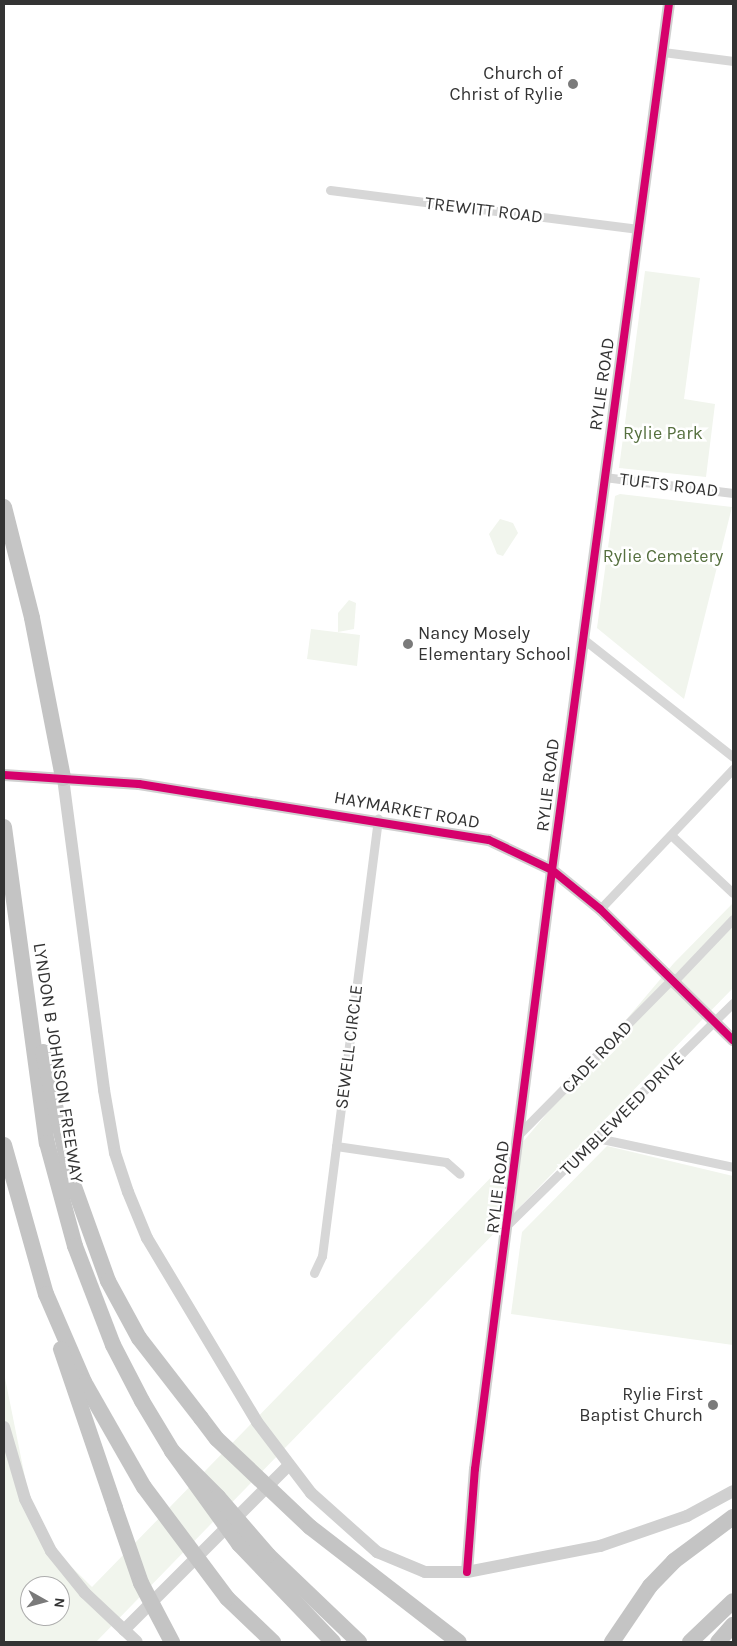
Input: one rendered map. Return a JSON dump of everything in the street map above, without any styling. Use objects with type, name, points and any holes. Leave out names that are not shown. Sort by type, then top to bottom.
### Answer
[{"type":"highway","points":[[4,507],[32,618],[63,778]]},
{"type":"highway","name":"LYNDON B JOHNSON FREEWAY","points":[[4,827],[36,1077],[59,1196],[92,1294],[142,1401],[172,1451],[263,1562]]},
{"type":"highway","points":[[15,916],[60,1133],[95,1248],[139,1338],[217,1440],[310,1527],[459,1642]]},
{"type":"highway","points":[[4,1145],[69,1379],[141,1584],[172,1642]]},
{"type":"highway","points":[[46,1294],[105,1422],[144,1487],[258,1642]]},
{"type":"highway","points":[[612,1642],[650,1586],[674,1561],[733,1518]]},
{"type":"highway","points":[[263,1562],[333,1642]]},
{"type":"highway","points":[[263,1562],[359,1642]]},
{"type":"highway","points":[[227,1598],[273,1642]]},
{"type":"highway","points":[[690,1642],[733,1601]]},
{"type":"highway","points":[[718,1642],[733,1625]]},
{"type":"street","name":"RYLIE ROAD","points":[[467,1572],[475,1469],[509,1223],[552,870],[669,4]]},
{"type":"street","points":[[663,52],[733,61]]},
{"type":"street","name":"TREWITT ROAD","points":[[330,190],[639,229]]},
{"type":"street","name":"TUFTS ROAD","points":[[604,477],[733,493]]},
{"type":"street","points":[[582,638],[733,757]]},
{"type":"street","points":[[600,909],[672,836],[733,769]]},
{"type":"street","name":"HAYMARKET ROAD","points":[[4,775],[139,784],[378,819],[488,840],[552,870],[600,909],[674,979],[733,1040]]},
{"type":"street","points":[[63,778],[115,1153],[147,1238],[288,1466],[352,1534],[377,1552],[425,1572],[467,1572],[600,1546],[687,1516],[733,1491]]},
{"type":"street","name":"SEWELL CIRCLE","points":[[314,1273],[322,1256],[378,819]]},
{"type":"street","points":[[672,836],[733,893]]},
{"type":"street","name":"CADE ROAD","points":[[519,1134],[733,919]]},
{"type":"street","name":"TUMBLEWEED DRIVE","points":[[509,1223],[716,1022],[733,1003]]},
{"type":"street","points":[[597,1138],[733,1167]]},
{"type":"street","points":[[336,1146],[446,1162],[460,1174]]},
{"type":"street","points":[[4,1427],[25,1499],[51,1551],[137,1642]]},
{"type":"street","points":[[124,1630],[288,1466]]},
{"type":"green space","name":"Rylie Park","points":[[645,271],[700,278],[684,399],[715,404],[706,477],[619,468]]},
{"type":"green space","name":"Rylie Cemetery","points":[[620,494],[732,507],[684,699],[597,628],[615,496]]},
{"type":"green space","points":[[500,519],[513,523],[518,533],[503,556],[497,554],[489,534]]},
{"type":"green space","points":[[349,600],[356,603],[354,629],[338,632],[338,613]]},
{"type":"green space","points":[[311,629],[360,635],[357,666],[307,659]]},
{"type":"green space","points":[[733,903],[733,988],[96,1642],[4,1642],[4,1373],[36,1532],[92,1587],[505,1163],[674,963]]},
{"type":"green space","points":[[607,1146],[733,1176],[733,1345],[511,1314],[522,1232]]},
{"type":"cycle path","points":[[467,1572],[475,1469],[552,870],[669,4]]},
{"type":"cycle path","points":[[4,775],[139,784],[489,840],[552,870],[600,909],[733,1040]]},
{"type":"place","name":"Church of Christ of Rylie","points":[[573,84]]},
{"type":"place","name":"Nancy Mosely Elementary School","points":[[408,644]]},
{"type":"place","name":"Rylie First Baptist Church","points":[[713,1405]]}]
